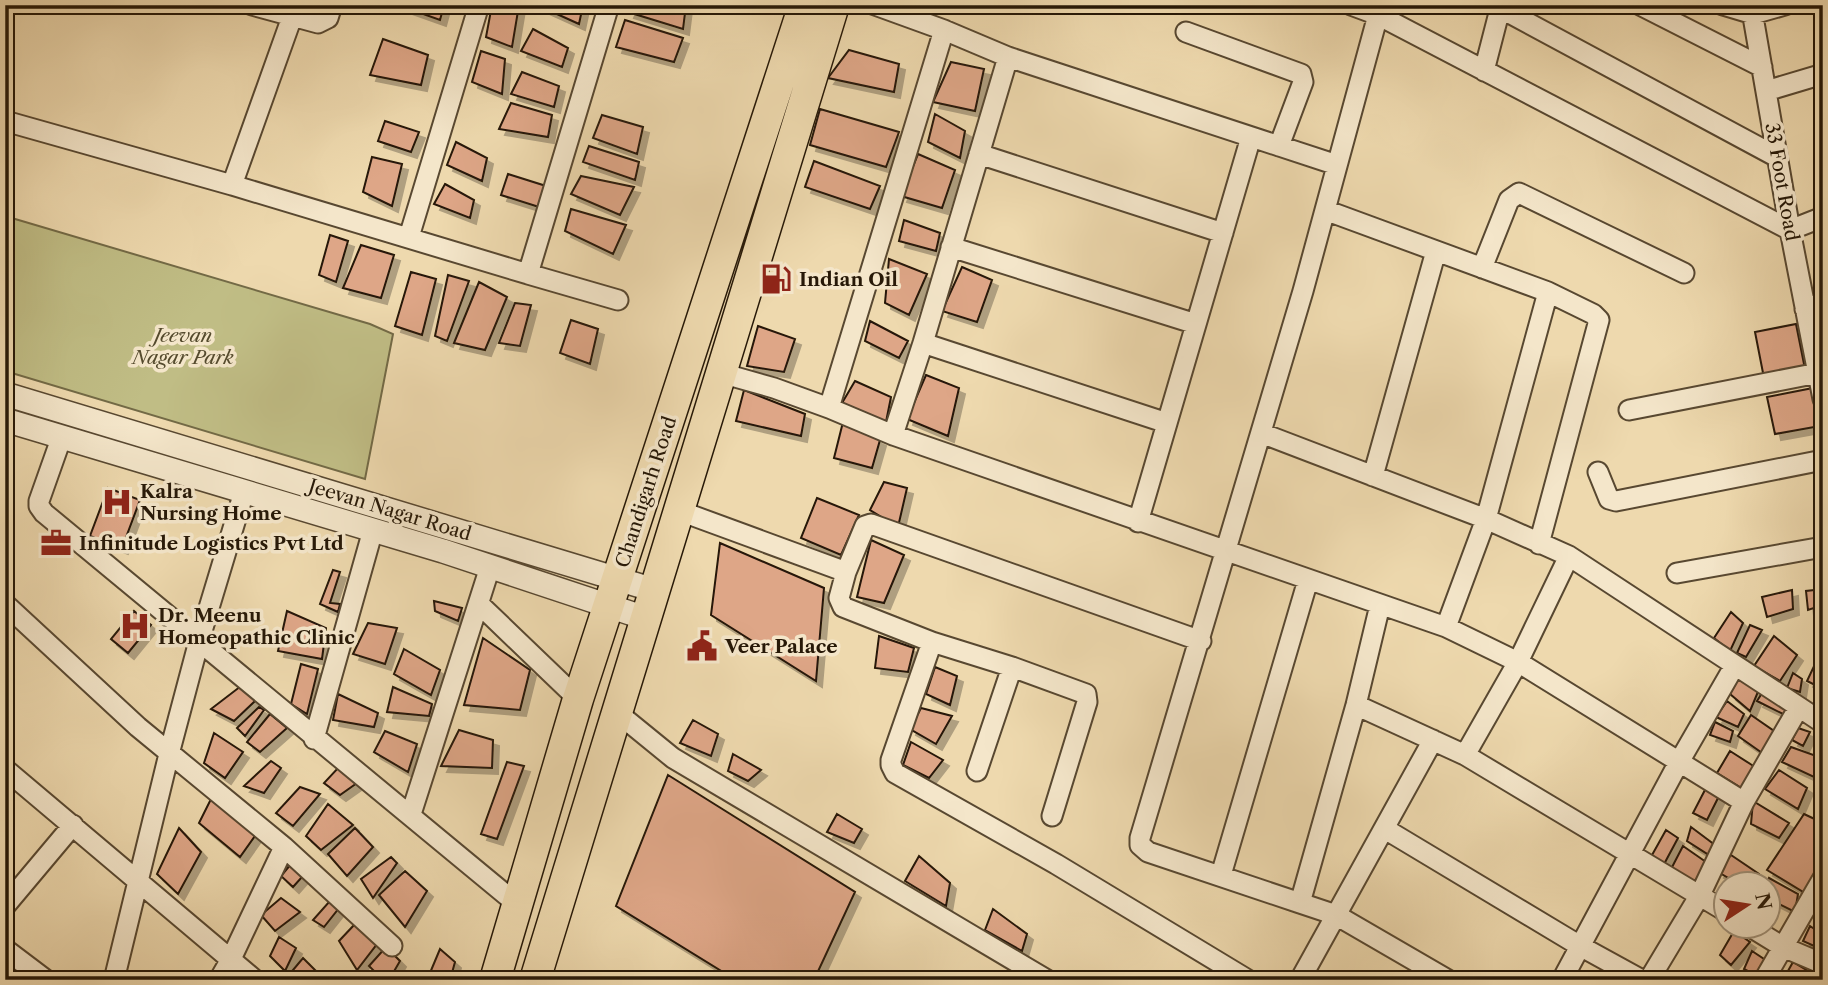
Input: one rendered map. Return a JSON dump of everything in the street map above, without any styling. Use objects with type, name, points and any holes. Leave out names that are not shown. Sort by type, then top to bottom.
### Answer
[{"type":"main road","name":"Chandigarh Road","points":[[495,980],[579,699],[804,5]]},
{"type":"main road","name":"Chandigarh Road","points":[[536,980],[834,5]]},
{"type":"street","points":[[252,5],[313,22],[322,22],[330,16],[332,5]]},
{"type":"street","points":[[409,237],[479,5]]},
{"type":"street","points":[[528,274],[609,5]]},
{"type":"street","points":[[875,5],[1008,57],[1337,165]]},
{"type":"street","points":[[1351,5],[1378,15],[1790,230],[1823,217]]},
{"type":"street","points":[[1640,5],[1762,67]]},
{"type":"street","points":[[1723,5],[1752,10],[1785,5]]},
{"type":"street","points":[[1484,71],[1500,6],[1777,157]]},
{"type":"street","name":"33 Foot Road","points":[[1752,10],[1790,230],[1814,306],[1821,389]]},
{"type":"street","points":[[1378,15],[1261,433],[1139,843],[1148,852],[1336,915],[1448,980]]},
{"type":"street","points":[[232,185],[292,17]]},
{"type":"street","points":[[829,408],[944,30]]},
{"type":"street","points":[[1186,32],[1301,74],[1303,82],[1279,146]]},
{"type":"street","points":[[893,435],[1008,57]]},
{"type":"street","points":[[1766,91],[1823,74]]},
{"type":"street","points":[[5,121],[232,185],[618,300]]},
{"type":"street","points":[[1138,522],[1251,137]]},
{"type":"street","points":[[979,154],[1223,233]]},
{"type":"street","points":[[1482,268],[1509,200],[1519,193],[1684,273]]},
{"type":"street","points":[[1325,210],[1548,292],[1593,314],[1599,320],[1539,544]]},
{"type":"street","points":[[951,247],[1196,324]]},
{"type":"street","points":[[1373,476],[1436,251]]},
{"type":"street","points":[[1446,627],[1486,519],[1548,292]]},
{"type":"street","points":[[923,343],[1167,423]]},
{"type":"street","points":[[721,373],[774,388],[893,435],[1446,627],[1518,662],[1744,802]]},
{"type":"street","points":[[1629,410],[1821,389]]},
{"type":"street","name":"Jeevan Nagar Road","points":[[5,394],[614,592],[648,619]]},
{"type":"street","name":"Jeevan Nagar Road","points":[[5,420],[490,567],[614,592],[654,590]]},
{"type":"street","points":[[1261,433],[1486,519],[1569,556],[1823,723]]},
{"type":"street","points":[[62,436],[39,501],[40,509],[314,739],[411,814],[517,904]]},
{"type":"street","points":[[1598,472],[1609,499],[1616,501],[1823,460]]},
{"type":"street","points":[[114,980],[169,754],[244,492]]},
{"type":"street","points":[[680,511],[846,572]]},
{"type":"street","points":[[1052,816],[1087,696],[1084,692],[932,642],[843,607],[839,598],[846,572],[865,526],[871,524],[1200,641]]},
{"type":"street","points":[[314,739],[373,530]]},
{"type":"street","points":[[1677,573],[1823,547]]},
{"type":"street","points":[[1465,755],[1518,662],[1569,556]]},
{"type":"street","points":[[411,814],[490,567]]},
{"type":"street","points":[[1221,875],[1308,580]]},
{"type":"street","points":[[5,604],[169,754],[284,847],[393,946]]},
{"type":"street","points":[[479,604],[579,699]]},
{"type":"street","points":[[1300,903],[1356,705],[1380,605]]},
{"type":"street","points":[[932,642],[891,760],[895,773],[1056,864],[1248,980]]},
{"type":"street","points":[[1562,980],[1629,853],[1735,665]]},
{"type":"street","points":[[976,771],[1012,667]]},
{"type":"street","points":[[1356,705],[1465,755],[1713,903]]},
{"type":"street","points":[[1649,980],[1700,895],[1744,802],[1800,707]]},
{"type":"street","points":[[619,713],[673,758],[1048,980]]},
{"type":"street","points":[[1300,980],[1433,740]]},
{"type":"street","points":[[5,769],[255,980]]},
{"type":"street","points":[[5,906],[73,825]]},
{"type":"street","points":[[1385,829],[1642,980]]},
{"type":"street","points":[[219,980],[284,847]]},
{"type":"street","points":[[1764,980],[1823,878]]},
{"type":"street","points":[[1772,940],[1823,964]]},
{"type":"street","points":[[5,949],[46,980]]},
{"type":"green space","name":"Jeevan Nagar Park","points":[[5,216],[370,324],[393,334],[365,479],[5,371]]},
{"type":"building","points":[[398,5],[444,5],[440,20]]},
{"type":"building","points":[[492,5],[519,5],[512,47],[486,37]]},
{"type":"building","points":[[537,5],[583,5],[579,24]]},
{"type":"building","points":[[631,5],[686,5],[683,29],[628,12]]},
{"type":"building","points":[[625,20],[683,38],[674,62],[616,47]]},
{"type":"building","points":[[533,29],[568,48],[562,67],[521,51]]},
{"type":"building","points":[[383,39],[428,55],[421,85],[370,75]]},
{"type":"building","points":[[849,50],[899,64],[894,92],[828,78]]},
{"type":"building","points":[[481,51],[505,59],[502,94],[472,82]]},
{"type":"building","points":[[951,62],[984,69],[975,111],[933,102]]},
{"type":"building","points":[[522,72],[559,86],[554,107],[511,94]]},
{"type":"building","points":[[511,103],[552,115],[548,137],[499,129]]},
{"type":"building","points":[[820,109],[899,132],[886,167],[810,145]]},
{"type":"building","points":[[935,114],[965,131],[960,158],[928,142]]},
{"type":"building","points":[[602,115],[643,127],[637,154],[593,138]]},
{"type":"building","points":[[385,121],[419,132],[411,152],[378,141]]},
{"type":"building","points":[[456,142],[487,158],[482,181],[447,165]]},
{"type":"building","points":[[589,146],[639,162],[635,180],[583,162]]},
{"type":"building","points":[[918,154],[955,170],[942,208],[901,196]]},
{"type":"building","points":[[372,157],[402,164],[392,206],[363,192]]},
{"type":"building","points":[[814,161],[880,186],[870,209],[805,187]]},
{"type":"building","points":[[508,174],[546,186],[539,207],[501,195]]},
{"type":"building","points":[[581,176],[634,187],[620,215],[571,194]]},
{"type":"building","points":[[445,184],[474,200],[470,218],[434,204]]},
{"type":"building","points":[[571,209],[626,225],[613,254],[565,231]]},
{"type":"building","points":[[904,220],[940,233],[936,251],[899,241]]},
{"type":"building","points":[[330,235],[348,241],[336,282],[319,275]]},
{"type":"building","points":[[361,245],[394,255],[381,298],[343,288]]},
{"type":"building","points":[[889,259],[927,274],[909,315],[885,303]]},
{"type":"building","points":[[962,267],[992,280],[977,322],[942,311]]},
{"type":"building","points":[[411,272],[436,279],[422,335],[395,326]]},
{"type":"building","points":[[448,275],[469,281],[447,341],[435,336]]},
{"type":"building","points":[[479,282],[507,297],[485,350],[454,343]]},
{"type":"building","points":[[515,303],[531,305],[520,346],[499,343]]},
{"type":"building","points":[[571,320],[598,329],[590,364],[560,353]]},
{"type":"building","points":[[870,321],[908,341],[899,358],[865,341]]},
{"type":"building","points":[[1796,324],[1805,369],[1764,378],[1755,332]]},
{"type":"building","points":[[758,326],[795,339],[784,372],[747,366]]},
{"type":"building","points":[[926,375],[959,388],[948,436],[907,419]]},
{"type":"building","points":[[855,381],[891,397],[886,422],[842,403]]},
{"type":"building","points":[[1813,388],[1820,426],[1775,434],[1767,397]]},
{"type":"building","points":[[744,390],[805,414],[801,436],[736,421]]},
{"type":"building","points":[[843,422],[880,440],[872,468],[834,458]]},
{"type":"building","points":[[884,482],[907,488],[898,527],[870,510]]},
{"type":"building","points":[[108,488],[140,500],[122,548],[90,536]]},
{"type":"building","points":[[817,498],[859,515],[841,555],[801,538]]},
{"type":"building","points":[[871,540],[904,555],[884,603],[857,597]]},
{"type":"building","points":[[720,543],[824,588],[816,681],[711,615]]},
{"type":"building","points":[[333,570],[340,572],[330,603],[340,604],[338,612],[320,604]]},
{"type":"building","points":[[1823,589],[1823,605],[1808,610],[1806,591]]},
{"type":"building","points":[[1792,590],[1793,609],[1767,617],[1762,597]]},
{"type":"building","points":[[434,601],[462,608],[458,621],[435,611]]},
{"type":"building","points":[[134,611],[151,625],[128,653],[111,639]]},
{"type":"building","points":[[287,611],[326,628],[322,659],[278,651]]},
{"type":"building","points":[[1731,612],[1743,623],[1730,651],[1714,638]]},
{"type":"building","points":[[368,623],[397,628],[385,664],[353,654]]},
{"type":"building","points":[[1750,625],[1762,630],[1746,657],[1737,653]]},
{"type":"building","points":[[879,636],[914,648],[908,672],[875,668]]},
{"type":"building","points":[[1774,636],[1797,655],[1780,681],[1754,666]]},
{"type":"building","points":[[483,638],[530,670],[520,710],[464,705]]},
{"type":"building","points":[[404,649],[440,670],[431,695],[394,674]]},
{"type":"building","points":[[1816,662],[1823,667],[1823,689],[1807,681]]},
{"type":"building","points":[[301,664],[318,669],[307,714],[291,704]]},
{"type":"building","points":[[935,667],[957,676],[950,705],[926,694]]},
{"type":"building","points":[[1793,673],[1802,679],[1800,692],[1787,688]]},
{"type":"building","points":[[1740,675],[1760,687],[1750,711],[1730,694]]},
{"type":"building","points":[[241,686],[255,701],[234,721],[211,709]]},
{"type":"building","points":[[393,687],[432,704],[429,716],[387,712]]},
{"type":"building","points":[[1764,690],[1789,706],[1785,715],[1757,701]]},
{"type":"building","points":[[338,694],[378,713],[374,727],[333,720]]},
{"type":"building","points":[[1727,701],[1744,714],[1738,727],[1716,717]]},
{"type":"building","points":[[259,707],[264,710],[245,736],[237,728]]},
{"type":"building","points":[[921,708],[952,716],[936,744],[910,729]]},
{"type":"building","points":[[270,714],[287,728],[260,752],[247,742]]},
{"type":"building","points":[[1751,715],[1774,731],[1765,755],[1738,736]]},
{"type":"building","points":[[693,720],[718,734],[711,756],[680,743]]},
{"type":"building","points":[[1715,722],[1733,731],[1730,742],[1710,735]]},
{"type":"building","points":[[1798,728],[1810,732],[1803,746],[1792,740]]},
{"type":"building","points":[[459,730],[493,740],[492,768],[441,766]]},
{"type":"building","points":[[385,731],[417,744],[408,772],[374,752]]},
{"type":"building","points":[[214,733],[243,752],[225,778],[204,763]]},
{"type":"building","points":[[911,742],[943,760],[929,778],[903,765]]},
{"type":"building","points":[[1791,747],[1822,758],[1814,777],[1782,762]]},
{"type":"building","points":[[1730,751],[1755,767],[1743,789],[1717,773]]},
{"type":"building","points":[[733,754],[761,770],[748,781],[728,771]]},
{"type":"building","points":[[271,761],[281,768],[264,793],[244,786]]},
{"type":"building","points":[[507,762],[524,766],[497,839],[481,834]]},
{"type":"building","points":[[338,768],[357,783],[340,795],[324,783]]},
{"type":"building","points":[[1779,770],[1807,788],[1798,809],[1765,789]]},
{"type":"building","points":[[668,775],[855,892],[814,980],[736,980],[616,906]]},
{"type":"building","points":[[300,787],[320,794],[293,826],[276,813]]},
{"type":"building","points":[[1706,788],[1719,796],[1707,820],[1693,813]]},
{"type":"building","points":[[211,799],[257,833],[240,857],[199,823]]},
{"type":"building","points":[[1753,801],[1789,823],[1779,838],[1751,824]]},
{"type":"building","points":[[328,804],[353,825],[321,850],[306,836]]},
{"type":"building","points":[[837,814],[862,829],[854,843],[827,832]]},
{"type":"building","points":[[1804,814],[1823,823],[1823,858],[1805,893],[1783,880],[1783,870],[1767,870]]},
{"type":"building","points":[[1691,827],[1715,845],[1709,855],[1687,841]]},
{"type":"building","points":[[179,828],[201,852],[178,894],[157,874]]},
{"type":"building","points":[[355,828],[373,847],[347,876],[328,854]]},
{"type":"building","points":[[1666,830],[1678,838],[1663,866],[1652,855]]},
{"type":"building","points":[[1683,846],[1706,862],[1696,882],[1670,871]]},
{"type":"building","points":[[1731,855],[1753,870],[1720,870]]},
{"type":"building","points":[[919,856],[950,883],[946,906],[905,881]]},
{"type":"building","points":[[391,857],[397,863],[373,898],[361,879]]},
{"type":"building","points":[[291,864],[302,877],[293,887],[281,876]]},
{"type":"building","points":[[405,871],[427,891],[405,927],[379,895]]},
{"type":"building","points":[[1783,886],[1798,894],[1795,912],[1783,906]]},
{"type":"building","points":[[281,898],[300,912],[275,931],[261,915]]},
{"type":"building","points":[[329,902],[339,908],[324,927],[313,920]]},
{"type":"building","points":[[993,909],[1027,934],[1022,951],[985,930]]},
{"type":"building","points":[[355,924],[377,944],[357,970],[339,941]]},
{"type":"building","points":[[1810,926],[1823,935],[1823,950],[1803,941]]},
{"type":"building","points":[[279,937],[296,948],[285,971],[270,956]]},
{"type":"building","points":[[1729,940],[1750,942],[1731,965],[1720,955]]},
{"type":"building","points":[[386,947],[400,961],[389,980],[383,980],[369,966]]},
{"type":"building","points":[[440,949],[455,962],[450,980],[427,980]]},
{"type":"building","points":[[1752,951],[1767,961],[1755,975],[1744,969]]},
{"type":"building","points":[[303,958],[321,976],[318,980],[291,980],[288,976]]},
{"type":"building","points":[[1793,962],[1808,971],[1804,980],[1783,980]]},
{"type":"place","name":"Indian Oil","points":[[776,279]]},
{"type":"place","name":"Kalra Nursing Home","points":[[117,502]]},
{"type":"place","name":"Infinitude Logistics Pvt Ltd","points":[[56,543]]},
{"type":"place","name":"Dr. Meenu Homeopathic Clinic","points":[[135,626]]},
{"type":"place","name":"Veer Palace","points":[[702,646]]}]
